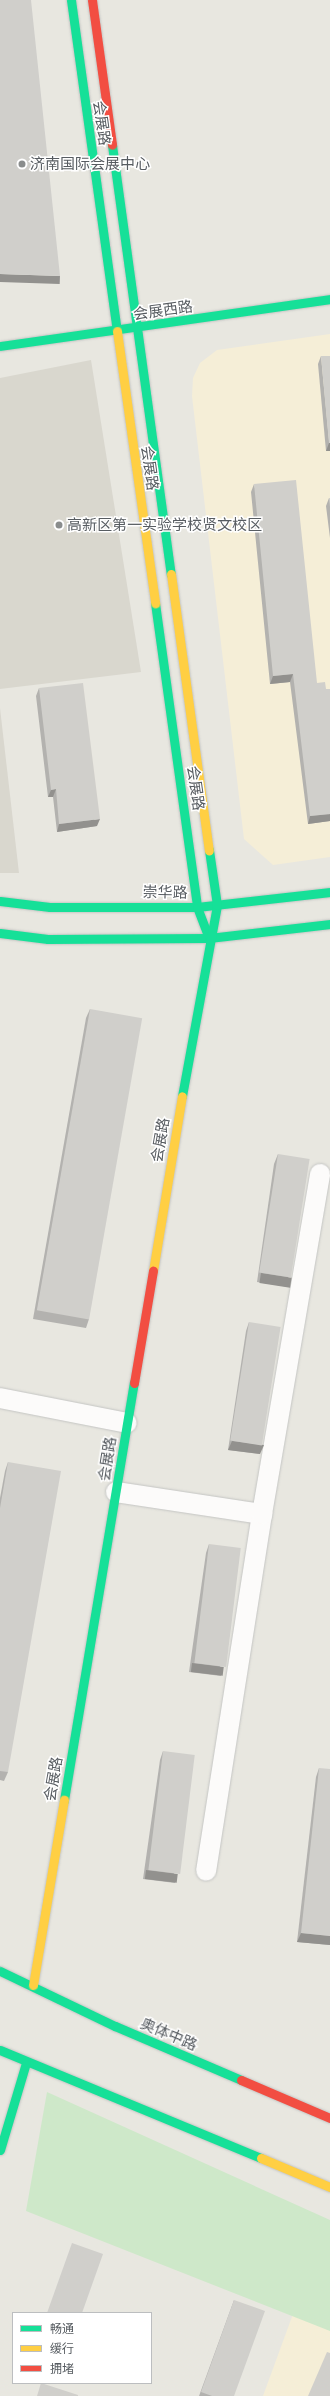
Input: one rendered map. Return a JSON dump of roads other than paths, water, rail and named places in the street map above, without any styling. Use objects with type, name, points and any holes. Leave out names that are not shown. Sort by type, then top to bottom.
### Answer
[{"type":"street","name":"会展路","points":[[71,0],[116,331],[192,856],[197,907],[209,938]]},
{"type":"street","name":"会展路","points":[[33,1985],[209,938],[217,905],[136,328],[92,0]]},
{"type":"street","name":"会展西路","points":[[0,346],[116,331],[330,299]]},
{"type":"street","name":"崇华路","points":[[0,901],[50,907],[197,907],[330,892]]},
{"type":"street","points":[[0,933],[48,939],[209,938],[330,924]]},
{"type":"street","points":[[206,1872],[262,1514],[320,1174]]},
{"type":"street","points":[[0,1398],[127,1423]]},
{"type":"street","points":[[116,1492],[262,1514]]},
{"type":"street","name":"奥体中路","points":[[0,1971],[33,1985],[115,2026],[330,2118]]},
{"type":"street","points":[[0,2050],[26,2063],[330,2187]]},
{"type":"street","points":[[0,2150],[26,2063]]},
{"type":"place","name":"济南国际会展中心","points":[[22,164]]},
{"type":"place","name":"高新区第一实验学校贤文校区","points":[[59,525]]}]
